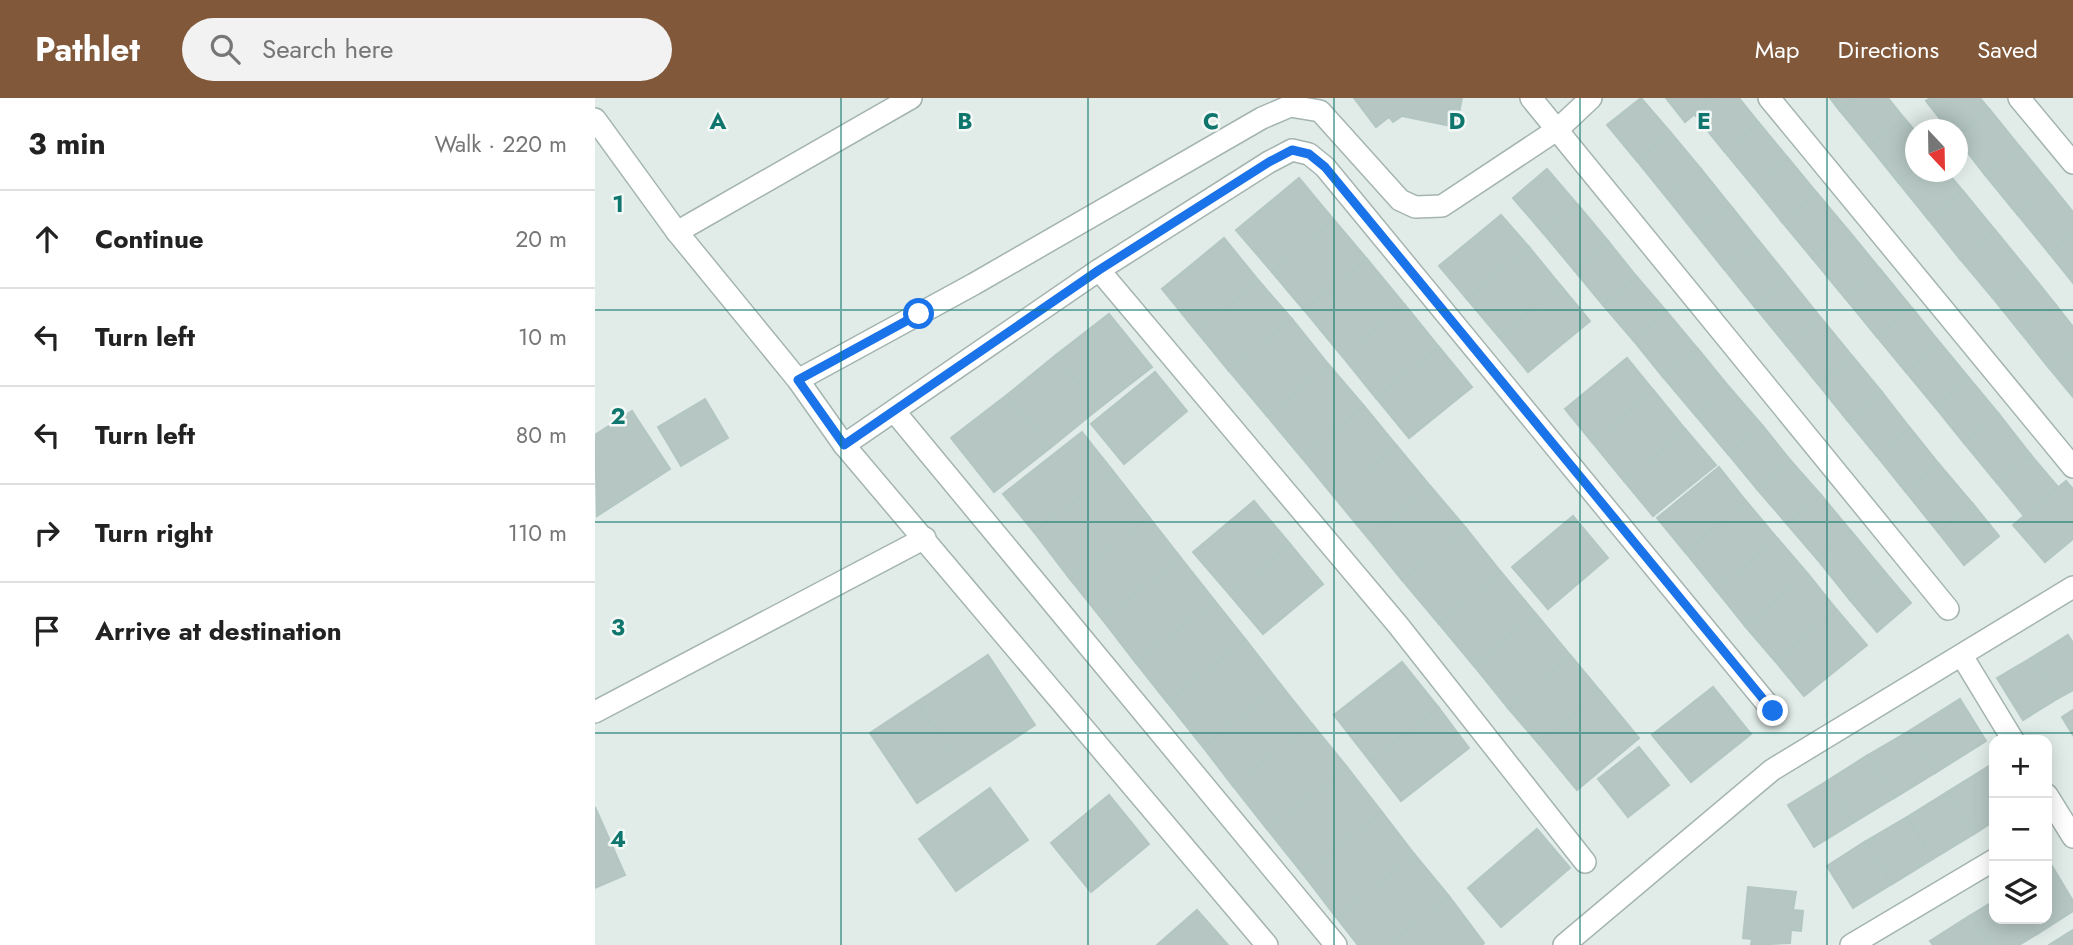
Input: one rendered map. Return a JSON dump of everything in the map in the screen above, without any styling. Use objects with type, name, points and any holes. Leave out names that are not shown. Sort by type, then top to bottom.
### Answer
[{"type":"street","points":[[677,232],[911,98]]},
{"type":"street","points":[[1531,98],[1948,608]]},
{"type":"street","points":[[798,380],[974,284],[1262,118],[1290,106],[1320,111],[1399,200],[1415,207],[1442,206],[1558,129],[1591,98]]},
{"type":"street","points":[[1769,98],[2073,467]]},
{"type":"street","points":[[2019,98],[2073,163]]},
{"type":"street","points":[[595,119],[677,232],[798,380],[844,445],[1267,945]]},
{"type":"street","points":[[844,445],[1099,270],[1269,162],[1292,150],[1309,154],[1325,167],[1773,711]]},
{"type":"street","points":[[1099,270],[1398,625],[1585,862]]},
{"type":"street","points":[[894,411],[1336,945]]},
{"type":"street","points":[[595,712],[925,538]]},
{"type":"street","points":[[1574,941],[1772,770],[2073,587]]},
{"type":"street","points":[[1962,656],[2010,735]]},
{"type":"street","points":[[2049,798],[2064,825]]},
{"type":"street","points":[[1851,945],[1992,861]]},
{"type":"building","points":[[1354,98],[1462,98],[1456,127],[1402,116],[1393,122],[1389,117],[1376,127]]},
{"type":"building","points":[[1641,98],[1671,133],[1637,161],[1607,125]]},
{"type":"building","points":[[1666,98],[1714,98],[1685,122]]},
{"type":"building","points":[[1714,98],[1739,98],[1759,123],[1724,151],[1694,114]]},
{"type":"building","points":[[1830,98],[1856,98],[1840,111]]},
{"type":"building","points":[[1856,98],[1888,98],[1904,118],[1869,146],[1840,111]]},
{"type":"building","points":[[1930,98],[1980,98],[1990,110],[1968,128],[1968,119],[1940,119],[1926,101]]},
{"type":"building","points":[[1990,110],[2020,147],[1985,175],[1968,153],[1968,128]]},
{"type":"building","points":[[1904,118],[1905,177],[1898,182],[1869,146]]},
{"type":"building","points":[[1759,123],[1788,158],[1753,186],[1724,151]]},
{"type":"building","points":[[1671,133],[1701,169],[1667,198],[1637,161]]},
{"type":"building","points":[[2020,147],[2052,186],[2017,214],[1985,175]]},
{"type":"building","points":[[1788,158],[1817,193],[1782,222],[1753,186]]},
{"type":"building","points":[[1547,169],[1578,205],[1543,233],[1513,198]]},
{"type":"building","points":[[1701,169],[1730,205],[1695,233],[1667,198]]},
{"type":"building","points":[[1905,177],[1905,182],[1955,182],[1963,191],[1928,219],[1898,182]]},
{"type":"building","points":[[1299,178],[1334,220],[1272,272],[1236,230]]},
{"type":"building","points":[[2052,186],[2073,212],[2073,234],[2049,253],[2017,214]]},
{"type":"building","points":[[1963,191],[1995,230],[1960,259],[1928,219]]},
{"type":"building","points":[[1817,193],[1848,230],[1812,258],[1782,222]]},
{"type":"building","points":[[1578,205],[1608,241],[1574,270],[1543,233]]},
{"type":"building","points":[[1730,205],[1759,241],[1724,269],[1695,233]]},
{"type":"building","points":[[1501,215],[1529,247],[1467,299],[1439,266]]},
{"type":"building","points":[[1334,220],[1367,259],[1304,310],[1272,272]]},
{"type":"building","points":[[1848,230],[1880,269],[1845,298],[1812,258]]},
{"type":"building","points":[[1995,230],[2027,269],[1992,297],[1960,259]]},
{"type":"building","points":[[2073,234],[2073,283],[2049,253]]},
{"type":"building","points":[[1224,238],[1259,281],[1197,332],[1162,289]]},
{"type":"building","points":[[1608,241],[1637,277],[1603,305],[1574,270]]},
{"type":"building","points":[[1759,241],[1789,278],[1754,306],[1724,269]]},
{"type":"building","points":[[1529,247],[1561,286],[1499,337],[1467,299]]},
{"type":"building","points":[[1367,259],[1405,305],[1342,356],[1304,310]]},
{"type":"building","points":[[1880,269],[1912,308],[1877,337],[1845,298]]},
{"type":"building","points":[[2027,269],[2056,305],[2021,333],[1992,297]]},
{"type":"building","points":[[1637,277],[1667,312],[1633,340],[1603,305]]},
{"type":"building","points":[[1789,278],[1821,318],[1786,345],[1754,306]]},
{"type":"building","points":[[1259,281],[1292,319],[1229,371],[1197,332]]},
{"type":"building","points":[[1561,286],[1590,321],[1528,372],[1499,337]]},
{"type":"building","points":[[1405,305],[1439,347],[1376,398],[1342,356]]},
{"type":"building","points":[[2056,305],[2073,327],[2073,349],[2049,368],[2021,333]]},
{"type":"building","points":[[1912,308],[1941,344],[1906,372],[1877,337]]},
{"type":"building","points":[[1667,312],[1698,349],[1663,377],[1633,340]]},
{"type":"building","points":[[1109,314],[1152,367],[1098,409],[1056,355]]},
{"type":"building","points":[[1821,318],[1853,357],[1818,384],[1786,345]]},
{"type":"building","points":[[1292,319],[1329,365],[1267,416],[1229,371]]},
{"type":"building","points":[[1941,344],[1969,378],[1935,407],[1906,372]]},
{"type":"building","points":[[1439,347],[1472,387],[1409,438],[1376,398]]},
{"type":"building","points":[[1698,349],[1730,388],[1696,416],[1663,377]]},
{"type":"building","points":[[2073,349],[2073,397],[2049,368]]},
{"type":"building","points":[[1056,355],[1098,409],[1050,448],[1007,395]]},
{"type":"building","points":[[1853,357],[1882,392],[1847,420],[1818,384]]},
{"type":"building","points":[[1627,358],[1654,391],[1592,442],[1565,409]]},
{"type":"building","points":[[1329,365],[1364,406],[1302,458],[1267,416]]},
{"type":"building","points":[[1155,372],[1187,411],[1124,464],[1091,424]]},
{"type":"building","points":[[1969,378],[1999,414],[1964,443],[1935,407]]},
{"type":"building","points":[[1730,388],[1763,426],[1728,454],[1696,416]]},
{"type":"building","points":[[1654,391],[1686,430],[1624,481],[1592,442]]},
{"type":"building","points":[[1882,392],[1910,428],[1876,455],[1847,420]]},
{"type":"building","points":[[1007,395],[1050,448],[994,492],[951,438]]},
{"type":"building","points":[[705,399],[728,438],[681,466],[658,427]]},
{"type":"building","points":[[1364,406],[1397,446],[1335,498],[1302,458]]},
{"type":"building","points":[[632,411],[670,469],[597,516],[595,435]]},
{"type":"building","points":[[1999,414],[2031,455],[1997,483],[1964,443]]},
{"type":"building","points":[[1763,426],[1791,461],[1757,489],[1728,454]]},
{"type":"building","points":[[1910,428],[1939,464],[1905,491],[1876,455]]},
{"type":"building","points":[[1686,430],[1716,465],[1653,516],[1624,481]]},
{"type":"building","points":[[1082,432],[1113,471],[1034,532],[1003,494]]},
{"type":"building","points":[[1397,446],[1431,487],[1368,538],[1335,498]]},
{"type":"building","points":[[2031,455],[2059,488],[2024,516],[1997,483]]},
{"type":"building","points":[[1791,461],[1821,495],[1787,524],[1757,489]]},
{"type":"building","points":[[1939,464],[1973,504],[1938,532],[1905,491]]},
{"type":"building","points":[[1719,467],[1746,501],[1685,552],[1657,518]]},
{"type":"building","points":[[1113,471],[1149,517],[1070,579],[1034,532]]},
{"type":"building","points":[[2066,481],[2073,489],[2073,539],[2045,562],[2013,525]]},
{"type":"building","points":[[1431,487],[1466,528],[1402,580],[1368,538]]},
{"type":"building","points":[[1821,495],[1851,531],[1817,559],[1787,524]]},
{"type":"building","points":[[1254,501],[1290,544],[1230,595],[1193,552]]},
{"type":"building","points":[[1746,501],[1778,539],[1716,590],[1685,552]]},
{"type":"building","points":[[1973,504],[1999,536],[1964,565],[1938,532]]},
{"type":"building","points":[[1573,516],[1608,558],[1548,609],[1512,567]]},
{"type":"building","points":[[1149,517],[1181,558],[1102,619],[1070,579]]},
{"type":"building","points":[[1466,528],[1501,572],[1439,624],[1402,580]]},
{"type":"building","points":[[1851,531],[1884,571],[1850,600],[1817,559]]},
{"type":"building","points":[[1778,539],[1808,574],[1745,626],[1716,590]]},
{"type":"building","points":[[1290,544],[1323,584],[1263,634],[1230,595]]},
{"type":"building","points":[[1181,558],[1215,601],[1136,663],[1102,619]]},
{"type":"building","points":[[1884,571],[1911,603],[1877,632],[1850,600]]},
{"type":"building","points":[[1501,572],[1536,614],[1474,666],[1439,624]]},
{"type":"building","points":[[1808,574],[1837,610],[1775,661],[1745,626]]},
{"type":"building","points":[[1215,601],[1246,640],[1167,702],[1136,663]]},
{"type":"building","points":[[1837,610],[1867,645],[1804,696],[1775,661]]},
{"type":"building","points":[[1536,614],[1571,656],[1508,708],[1474,666]]},
{"type":"building","points":[[2068,635],[2073,643],[2073,690],[2057,699],[2031,658]]},
{"type":"building","points":[[1246,640],[1281,685],[1203,747],[1167,702]]},
{"type":"building","points":[[988,655],[1035,725],[964,772],[917,702]]},
{"type":"building","points":[[1571,656],[1601,692],[1539,744],[1508,708]]},
{"type":"building","points":[[2031,658],[2057,699],[2023,720],[1997,678]]},
{"type":"building","points":[[1402,662],[1439,708],[1370,761],[1334,715]]},
{"type":"building","points":[[1281,685],[1312,724],[1233,786],[1203,747]]},
{"type":"building","points":[[1713,687],[1751,734],[1691,782],[1652,735]]},
{"type":"building","points":[[1601,692],[1639,738],[1577,790],[1539,744]]},
{"type":"building","points":[[1960,699],[1986,741],[1935,773],[1909,731]]},
{"type":"building","points":[[917,702],[964,772],[917,803],[870,733]]},
{"type":"building","points":[[1439,708],[1469,748],[1401,801],[1370,761]]},
{"type":"building","points":[[2073,710],[2073,735],[2062,717]]},
{"type":"building","points":[[1312,724],[1347,767],[1267,829],[1233,786]]},
{"type":"building","points":[[1909,731],[1935,773],[1894,798],[1868,755]]},
{"type":"building","points":[[1639,747],[1669,785],[1628,817],[1598,779]]},
{"type":"building","points":[[1868,755],[1894,798],[1853,823],[1827,781]]},
{"type":"building","points":[[1989,766],[1989,824],[1974,834],[1947,792]]},
{"type":"building","points":[[1347,767],[1382,812],[1303,874],[1267,829]]},
{"type":"building","points":[[1827,781],[1853,823],[1814,847],[1788,805]]},
{"type":"building","points":[[990,788],[1028,840],[956,891],[919,839]]},
{"type":"building","points":[[1947,792],[1974,834],[1933,859],[1907,817]]},
{"type":"building","points":[[1109,795],[1149,844],[1091,892],[1051,843]]},
{"type":"building","points":[[595,807],[625,875],[595,888]]},
{"type":"building","points":[[1382,812],[1415,855],[1336,917],[1303,874]]},
{"type":"building","points":[[1907,817],[1933,859],[1892,884],[1866,841]]},
{"type":"building","points":[[1537,829],[1570,868],[1501,927],[1468,888]]},
{"type":"building","points":[[1866,841],[1892,884],[1853,908],[1827,866]]},
{"type":"building","points":[[1415,855],[1449,896],[1387,945],[1358,945],[1336,917]]},
{"type":"building","points":[[2052,866],[2073,901],[2073,911],[2037,934],[2031,924],[2052,924]]},
{"type":"building","points":[[1748,887],[1796,892],[1793,910],[1803,911],[1801,931],[1791,930],[1790,943],[1751,945],[1752,939],[1743,938]]},
{"type":"building","points":[[1449,896],[1484,943],[1482,945],[1387,945]]},
{"type":"building","points":[[1989,904],[1989,924],[2031,924],[2037,934],[2019,945],[1989,945],[1971,915]]},
{"type":"building","points":[[1197,910],[1228,945],[1157,945]]},
{"type":"building","points":[[1971,915],[1989,945],[1933,945],[1930,941]]},
{"type":"building","points":[[2073,930],[2073,945],[2049,945]]},
{"type":"route","points":[[919,314],[798,380],[844,445],[1099,270],[1269,162],[1292,150],[1309,154],[1325,167],[1773,711]]}]
